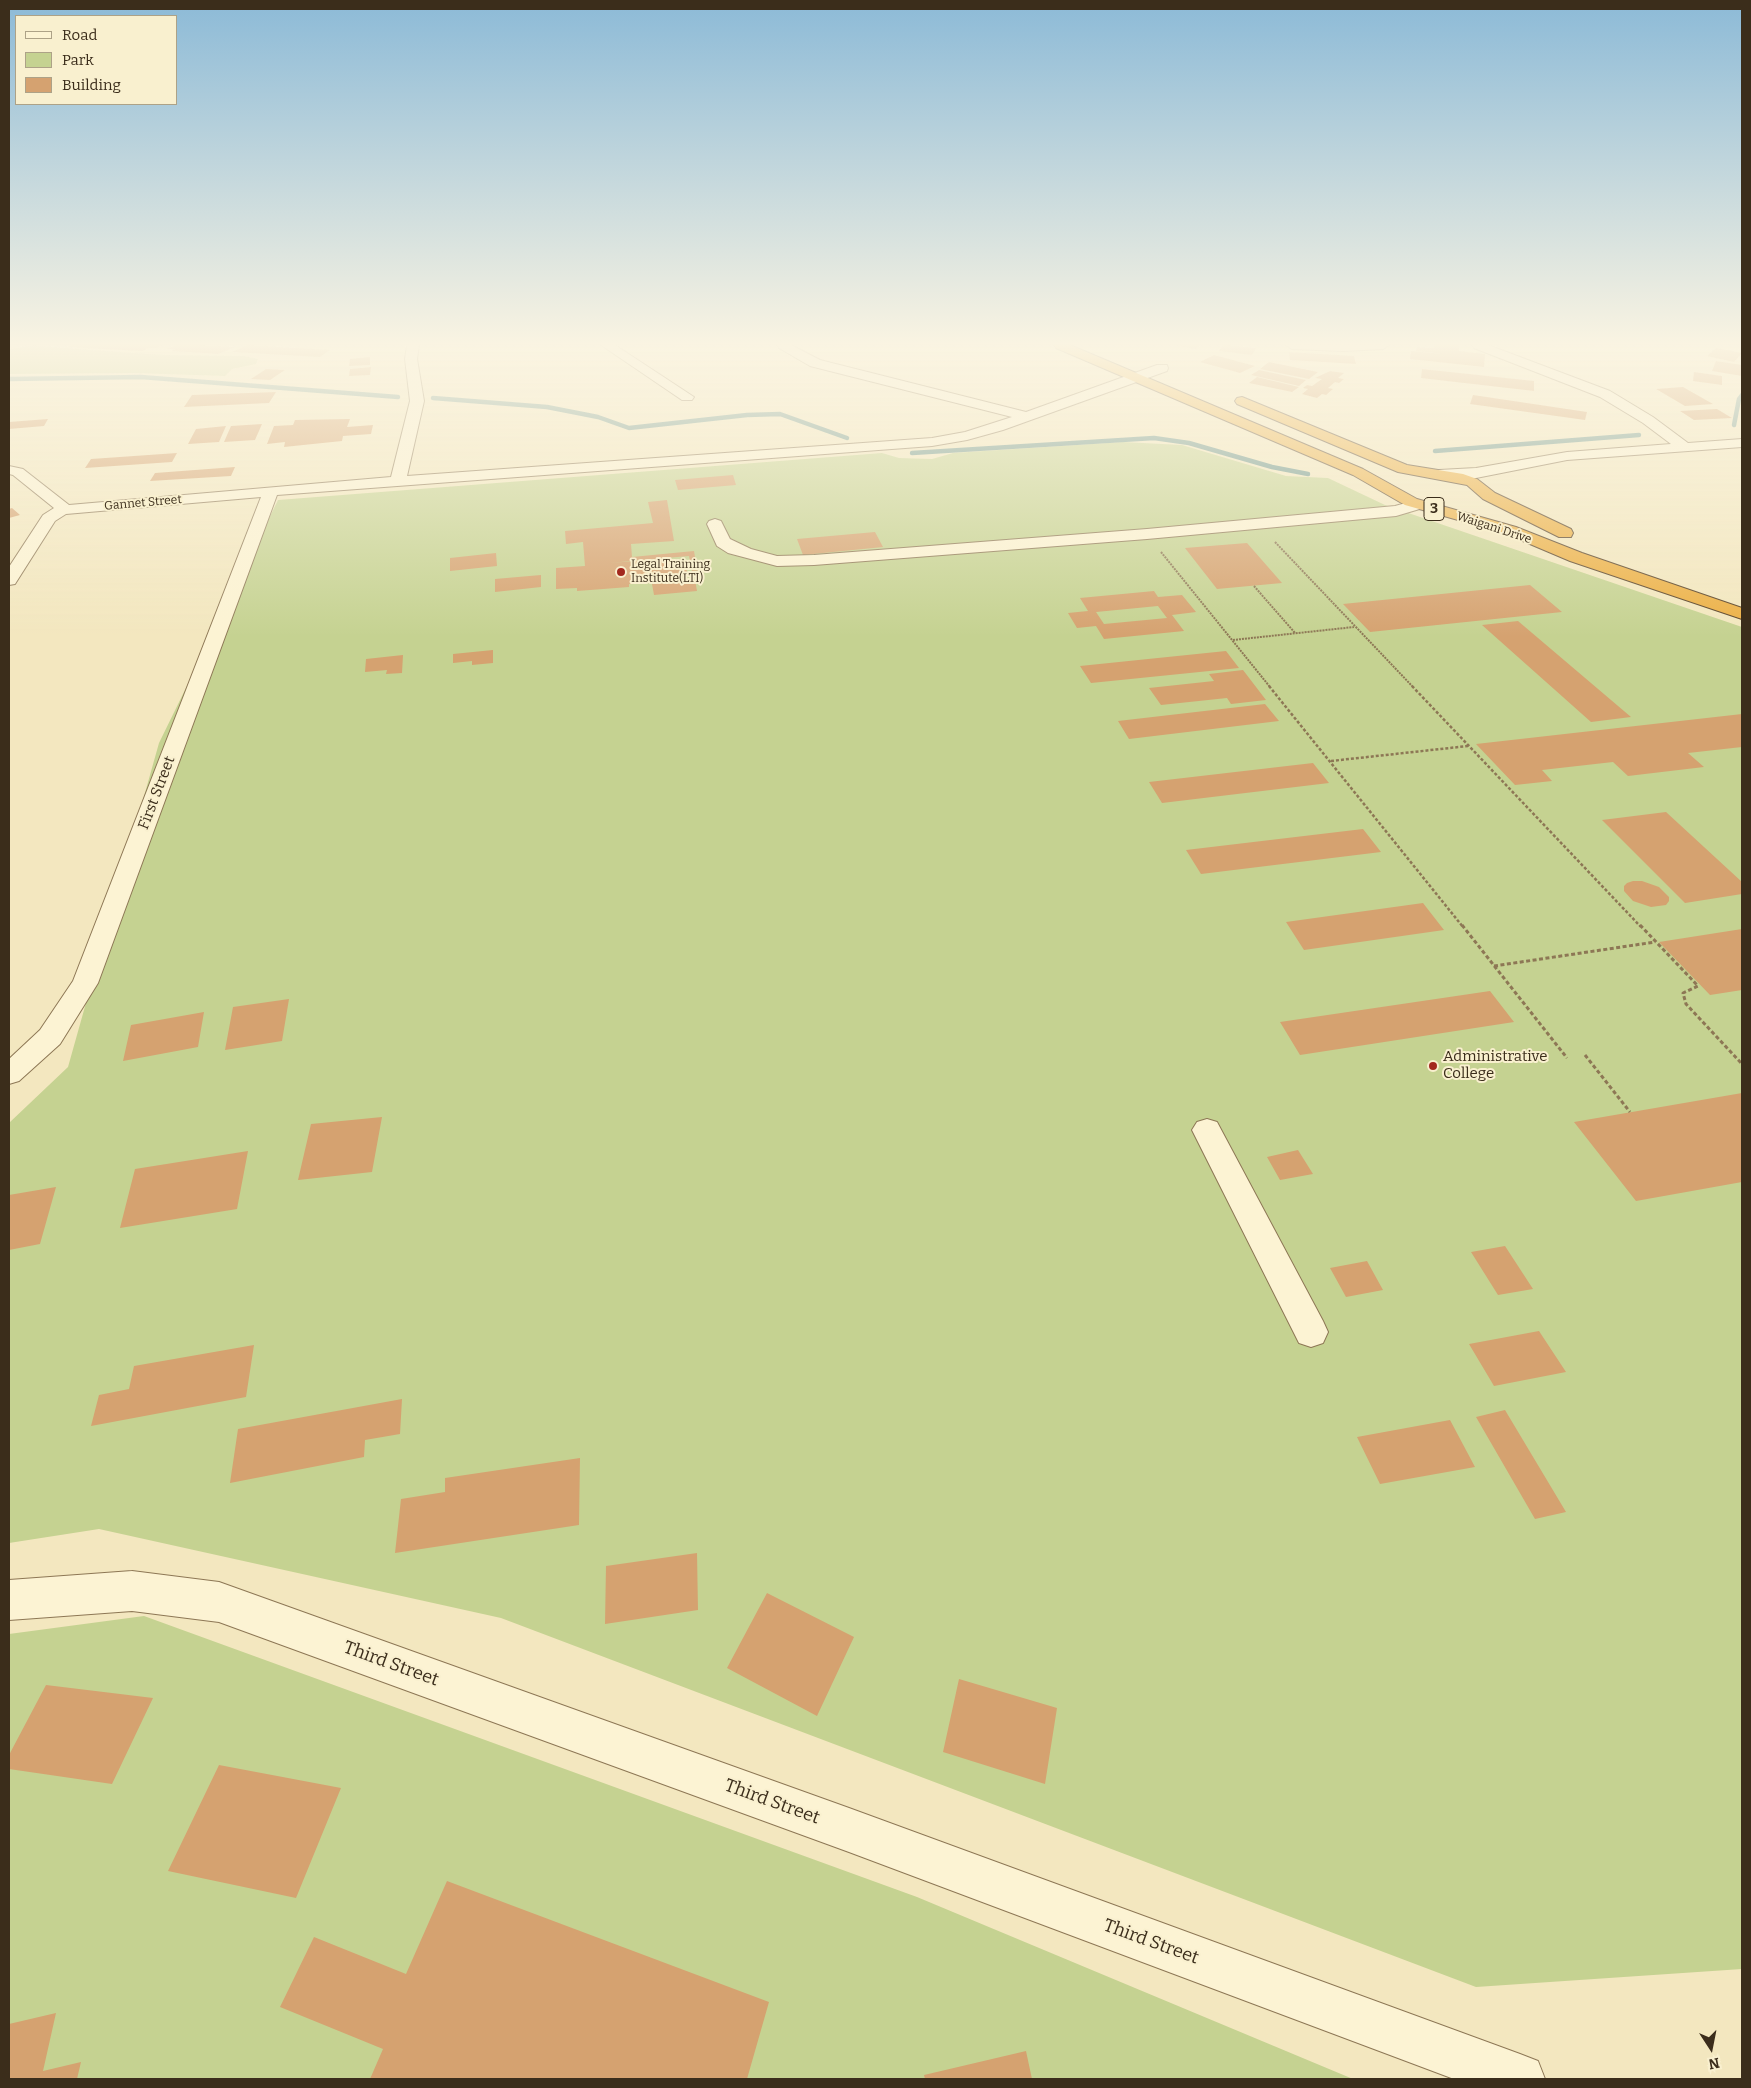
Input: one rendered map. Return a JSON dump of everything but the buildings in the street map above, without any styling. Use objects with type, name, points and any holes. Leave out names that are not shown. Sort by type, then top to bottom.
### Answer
[{"type":"highway","name":"Waigani Drive","points":[[1290,442],[1358,472],[1417,505],[1510,530],[1576,557],[1742,614]]},
{"type":"highway","name":"Waigani Drive","points":[[1340,442],[1403,469],[1439,474],[1472,482],[1490,496],[1540,523],[1583,540]]},
{"type":"highway","points":[[1401,495],[1398,489],[1406,480],[1418,476],[1439,474]]},
{"type":"highway","points":[[1442,511],[1470,512],[1479,510],[1486,507],[1490,496]]},
{"type":"street","points":[[398,482],[407,442]]},
{"type":"street","name":"Gannet Street","points":[[65,509],[271,491],[927,442]]},
{"type":"street","points":[[1679,442],[1685,447]]},
{"type":"street","points":[[1439,474],[1476,473],[1529,462],[1590,454],[1742,444]]},
{"type":"street","points":[[1490,496],[1500,480],[1529,462]]},
{"type":"street","points":[[9,470],[18,472],[65,509]]},
{"type":"street","name":"First Street","points":[[9,1074],[50,1037],[85,983],[271,491]]},
{"type":"street","points":[[715,524],[724,542],[734,549],[778,561],[852,558],[1147,534],[1396,511],[1417,505]]},
{"type":"street","points":[[9,579],[49,518],[65,509]]},
{"type":"street","points":[[1207,1130],[1311,1332]]},
{"type":"street","name":"Third Street","points":[[9,1600],[132,1591],[219,1602],[859,1833],[1520,2079]]},
{"type":"path","points":[[1257,524],[1698,986],[1683,993],[1686,1004],[1742,1064]]},
{"type":"path","points":[[1147,534],[1331,761],[1567,1058]]},
{"type":"path","points":[[1254,586],[1296,633]]},
{"type":"path","points":[[1233,640],[1355,626]]},
{"type":"path","points":[[1331,761],[1468,745]]},
{"type":"path","points":[[1494,966],[1656,942]]},
{"type":"path","points":[[1585,1055],[1630,1112]]},
{"type":"green space","points":[[1116,442],[1182,445],[1286,476],[1328,478],[1385,505],[1742,627],[1742,1969],[1476,1987],[501,1618],[99,1529],[9,1543],[9,1123],[68,1067],[159,743],[278,500],[882,453],[899,458],[932,459],[953,453]]},
{"type":"green space","points":[[144,1616],[917,1897],[1353,2079],[9,2079],[9,1634]]},
{"type":"waterway","points":[[912,453],[1082,442]]},
{"type":"waterway","points":[[1185,442],[1272,467],[1308,474]]},
{"type":"waterway","points":[[1435,451],[1544,442]]},
{"type":"place","name":"Legal Training Institute(LTI)","points":[[621,572]]},
{"type":"place","name":"Administrative College","points":[[1433,1066]]}]
